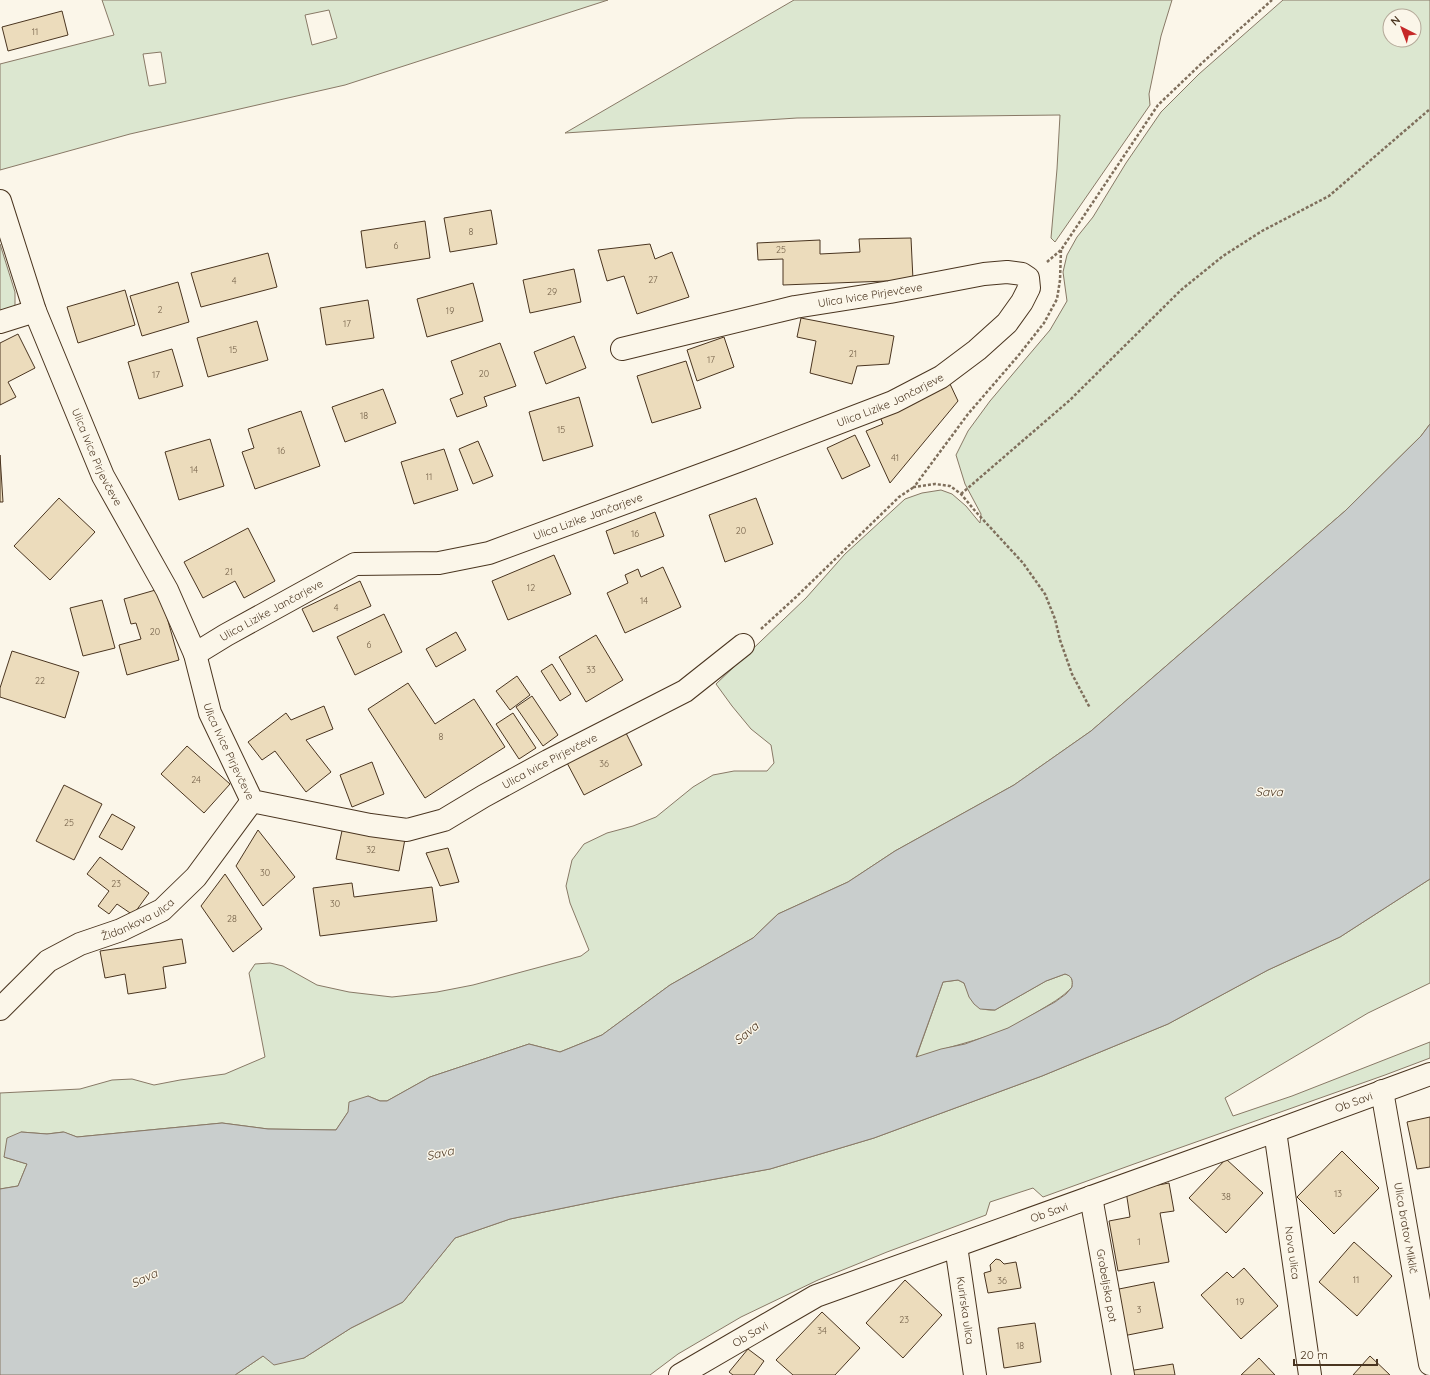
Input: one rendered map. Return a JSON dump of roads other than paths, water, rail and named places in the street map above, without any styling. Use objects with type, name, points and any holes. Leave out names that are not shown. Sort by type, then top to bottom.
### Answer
[{"type":"street","name":"Ulica Ivice Pirjevčeve","points":[[0,201],[35,311],[103,476],[167,590],[195,654],[210,713],[252,801],[370,825],[407,830],[444,820],[548,761],[685,691],[743,645]]},
{"type":"street","name":"Ulica Ivice Pirjevčeve","points":[[622,349],[795,307],[912,288],[984,274],[1007,272],[1022,274],[1028,278],[1029,288],[1022,302],[1007,323],[977,350]]},
{"type":"street","points":[[0,322],[35,311]]},
{"type":"street","name":"Ulica Lizike Jančarjeve","points":[[195,654],[226,635],[356,564],[438,563],[489,553],[893,402],[941,376],[977,350]]},
{"type":"street","name":"Židankova ulica","points":[[0,1009],[48,961],[80,944],[121,930],[162,910],[196,876],[252,801]]},
{"type":"street","name":"Ob Savi","points":[[680,1375],[816,1296],[1430,1074]]},
{"type":"street","name":"Ulica bratov Miklič","points":[[1382,1092],[1430,1364]]},
{"type":"street","name":"Nova ulica","points":[[1275,1131],[1310,1375]]},
{"type":"street","name":"Grobeljska pot","points":[[1091,1197],[1123,1375]]},
{"type":"street","name":"Kurirska ulica","points":[[956,1246],[975,1375]]},
{"type":"water","name":"Sava","points":[[1430,424],[1430,879],[1340,937],[1268,970],[1168,1024],[1042,1076],[874,1138],[770,1169],[617,1197],[510,1219],[455,1238],[403,1302],[351,1328],[304,1358],[274,1365],[263,1356],[235,1375],[0,1375],[0,1189],[18,1186],[27,1164],[4,1157],[7,1138],[21,1132],[47,1134],[64,1132],[77,1137],[222,1123],[268,1129],[336,1130],[348,1112],[349,1102],[368,1096],[380,1101],[387,1101],[430,1077],[529,1044],[560,1052],[602,1035],[670,985],[753,938],[778,914],[848,882],[895,851],[1014,785],[1091,731],[1345,511],[1421,436]],"holes":[[[1065,974],[1072,979],[1072,987],[1066,994],[1055,1002],[1008,1028],[965,1044],[941,1049],[916,1057],[943,982],[958,980],[964,983],[969,997],[974,1004],[980,1009],[995,1010],[1046,981]]]}]
